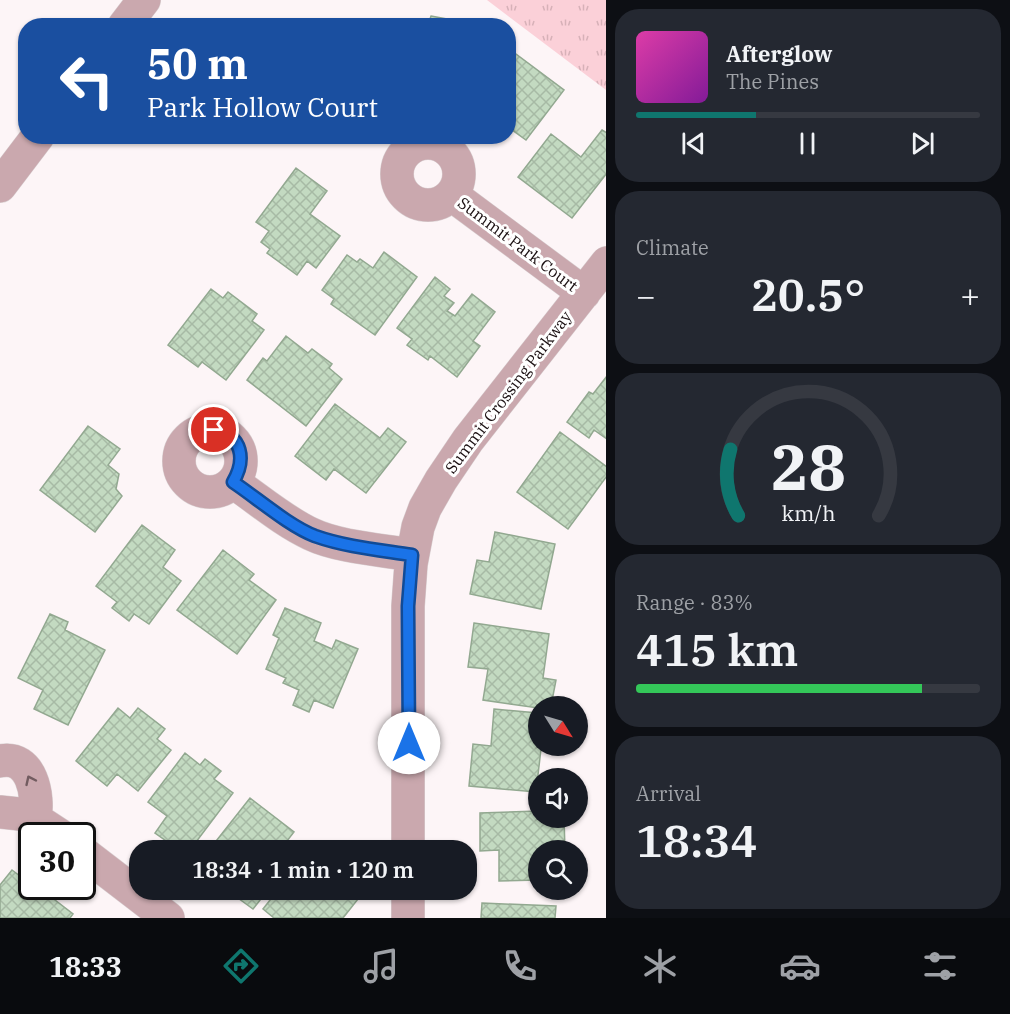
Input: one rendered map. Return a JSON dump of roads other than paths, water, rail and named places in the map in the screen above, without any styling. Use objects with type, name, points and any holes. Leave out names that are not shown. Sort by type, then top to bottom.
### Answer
[{"type":"street","points":[[130,18],[144,0]]},
{"type":"street","points":[[0,186],[32,144]]},
{"type":"street","name":"Summit Park Court","points":[[452,195],[584,293]]},
{"type":"street","name":"Summit Crossing Parkway","points":[[408,840],[408,606],[412,555],[418,527],[425,508],[441,480],[468,440],[606,263]]},
{"type":"street","points":[[233,482],[294,525],[313,535],[333,541],[412,555]]},
{"type":"street","points":[[0,761],[6,760],[18,764],[27,771],[33,782],[37,806],[45,822]]},
{"type":"street","points":[[0,812],[28,814],[40,822]]},
{"type":"street","points":[[96,863],[168,918]]},
{"type":"street","points":[[408,900],[408,918]]}]
